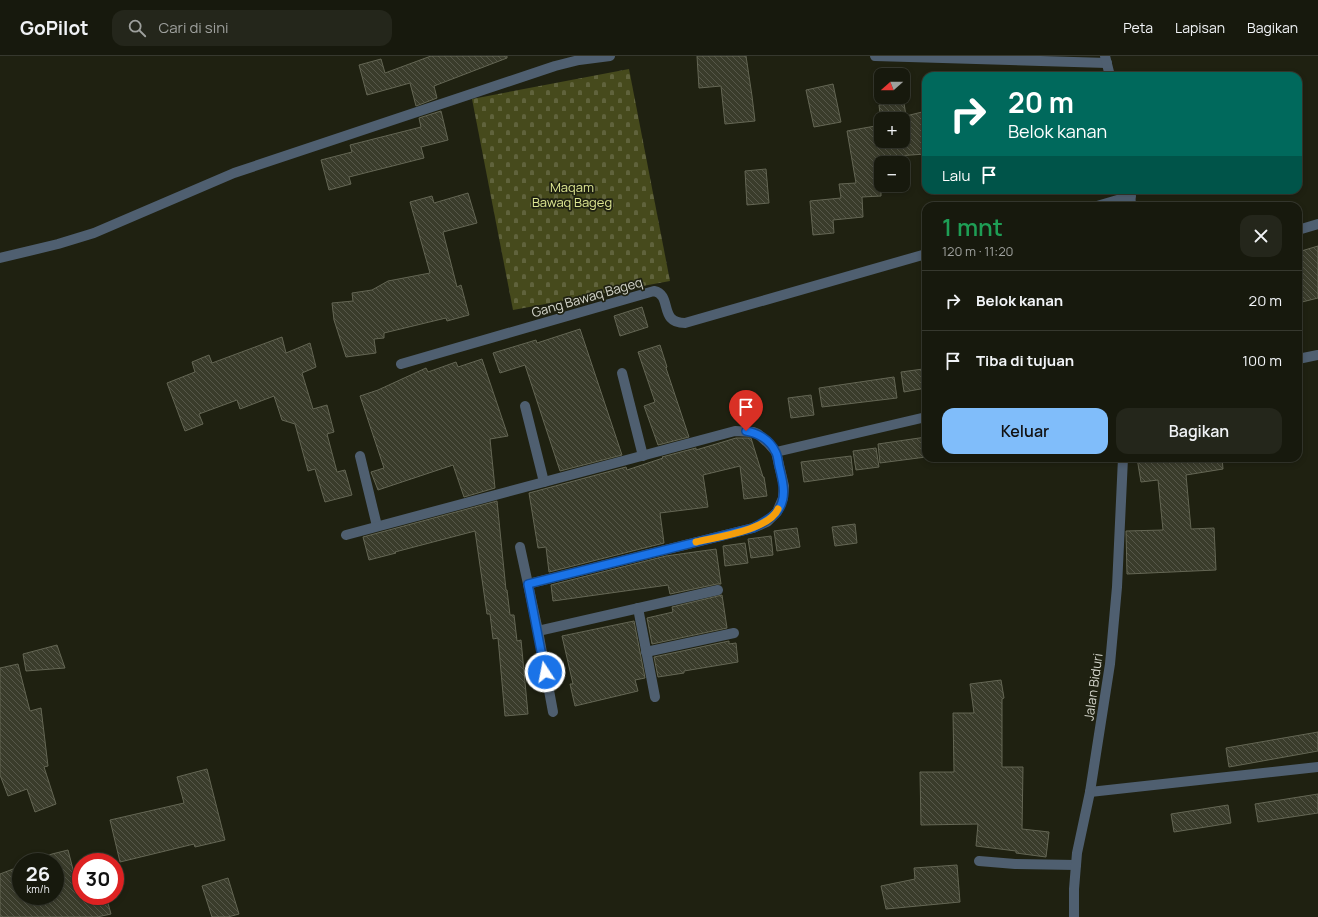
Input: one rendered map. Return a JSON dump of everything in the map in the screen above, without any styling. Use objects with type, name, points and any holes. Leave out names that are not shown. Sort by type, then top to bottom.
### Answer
[{"type":"street","points":[[0,258],[58,244],[94,233],[234,174],[548,68],[579,60],[610,56]]},
{"type":"street","points":[[875,56],[1106,60],[1109,72]]},
{"type":"street","points":[[1112,202],[1131,197]]},
{"type":"street","points":[[1302,229],[1318,224]]},
{"type":"street","name":"Gang Bawaq Bageq","points":[[401,364],[654,291],[663,296],[667,313],[671,319],[678,323],[685,323],[922,255]]},
{"type":"street","points":[[1302,358],[1318,355]]},
{"type":"street","points":[[622,373],[643,456]]},
{"type":"street","points":[[525,406],[544,482]]},
{"type":"street","points":[[776,452],[922,418]]},
{"type":"street","points":[[346,535],[735,431],[746,431],[758,434],[768,442],[776,452],[784,486],[783,498],[776,512],[766,522],[753,528],[528,584]]},
{"type":"street","points":[[360,456],[377,526]]},
{"type":"street","name":"Jalan Biduri","points":[[1074,917],[1077,853],[1090,792],[1110,664],[1117,587],[1123,462]]},
{"type":"street","points":[[520,547],[553,712]]},
{"type":"street","points":[[538,631],[718,590]]},
{"type":"street","points":[[638,608],[655,698]]},
{"type":"street","points":[[646,652],[734,633]]},
{"type":"street","points":[[1090,792],[1318,766]]},
{"type":"street","points":[[979,861],[1015,864],[1076,865]]},
{"type":"green space","name":"Maqam Bawaq Bageg","points":[[629,69],[670,281],[513,310],[472,99]]},
{"type":"building","points":[[431,56],[507,56],[507,58],[434,86],[437,98],[416,106],[410,83],[367,95],[359,65],[381,59],[385,73]]},
{"type":"building","points":[[697,56],[746,56],[755,121],[725,124],[721,86],[699,88]]},
{"type":"building","points":[[833,84],[841,122],[814,127],[806,90]]},
{"type":"building","points":[[904,104],[905,112],[880,112],[879,105]]},
{"type":"building","points":[[441,111],[448,140],[421,147],[424,158],[349,177],[351,184],[329,190],[321,160],[352,152],[350,145],[421,127],[419,118]]},
{"type":"building","points":[[922,112],[922,154],[874,156],[874,192],[881,192],[881,196],[862,197],[863,217],[833,220],[834,233],[813,235],[810,201],[841,198],[839,184],[856,183],[847,131],[874,126],[874,148],[910,148],[910,115]]},
{"type":"building","points":[[766,169],[769,203],[747,205],[745,171]]},
{"type":"building","points":[[468,193],[477,223],[443,232],[457,287],[461,285],[469,315],[447,321],[446,318],[384,333],[384,338],[374,339],[376,353],[346,357],[334,320],[332,303],[353,301],[352,293],[372,290],[388,281],[430,273],[410,202],[432,196],[434,203]]},
{"type":"building","points":[[1318,246],[1318,298],[1302,302],[1302,251]]},
{"type":"building","points":[[642,307],[648,327],[620,336],[614,316]]},
{"type":"building","points":[[580,329],[622,455],[560,471],[525,365],[500,373],[493,353],[536,340],[537,343]]},
{"type":"building","points":[[282,337],[286,353],[310,343],[316,367],[302,373],[313,409],[327,405],[334,432],[327,434],[337,472],[345,470],[352,495],[325,502],[315,469],[308,471],[295,424],[282,420],[274,396],[240,409],[237,400],[199,414],[203,424],[185,431],[167,383],[195,372],[192,362],[209,355],[212,363]]},
{"type":"building","points":[[660,345],[689,437],[658,445],[644,406],[655,402],[638,352]]},
{"type":"building","points":[[482,359],[508,436],[490,439],[495,488],[464,497],[453,465],[378,490],[371,472],[384,468],[360,396],[378,390],[426,368],[428,372],[456,362],[458,367]]},
{"type":"building","points":[[922,369],[922,389],[904,392],[901,372]]},
{"type":"building","points":[[894,377],[897,398],[822,407],[819,388]]},
{"type":"building","points":[[811,395],[814,415],[791,418],[788,398]]},
{"type":"building","points":[[736,438],[751,438],[764,477],[767,496],[744,499],[740,466],[703,475],[708,507],[660,513],[664,543],[549,572],[546,547],[538,548],[529,493],[626,467],[627,470],[663,458],[662,457],[696,448],[696,450]]},
{"type":"building","points":[[922,438],[922,458],[880,463],[878,444]]},
{"type":"building","points":[[876,448],[879,467],[856,470],[853,451]]},
{"type":"building","points":[[851,456],[853,475],[804,482],[801,462]]},
{"type":"building","points":[[1138,462],[1222,462],[1223,469],[1186,475],[1191,529],[1214,528],[1216,570],[1127,574],[1126,531],[1163,530],[1158,480],[1141,482]]},
{"type":"building","points":[[497,501],[506,590],[510,615],[514,615],[517,641],[521,640],[528,714],[505,716],[498,638],[493,639],[490,614],[487,614],[475,531],[369,560],[363,537]]},
{"type":"building","points":[[855,524],[857,543],[835,546],[832,527]]},
{"type":"building","points":[[797,528],[800,547],[777,551],[774,531]]},
{"type":"building","points":[[771,536],[773,555],[751,558],[748,539]]},
{"type":"building","points":[[745,543],[748,563],[725,566],[723,546]]},
{"type":"building","points":[[716,549],[721,584],[670,594],[668,585],[553,601],[551,585],[666,556]]},
{"type":"building","points":[[722,595],[727,628],[652,644],[647,618],[673,612],[672,607]]},
{"type":"building","points":[[634,621],[645,678],[635,680],[638,691],[575,706],[570,684],[573,684],[562,636]]},
{"type":"building","points":[[729,641],[729,644],[736,643],[738,662],[658,677],[654,657]]},
{"type":"building","points":[[57,645],[65,668],[26,671],[23,654]]},
{"type":"building","points":[[18,664],[30,711],[41,708],[48,766],[44,767],[56,804],[35,812],[27,789],[8,796],[0,775],[0,668]]},
{"type":"building","points":[[1001,680],[1004,698],[1002,699],[1002,767],[1023,767],[1022,829],[1049,832],[1046,857],[1016,853],[1016,851],[976,846],[978,824],[921,825],[920,772],[954,772],[953,713],[974,713],[970,684]]},
{"type":"building","points":[[1318,732],[1318,751],[1229,767],[1226,748]]},
{"type":"building","points":[[207,769],[225,840],[195,847],[194,844],[124,861],[124,853],[118,853],[110,820],[184,803],[177,777]]},
{"type":"building","points":[[1318,794],[1318,813],[1258,822],[1255,804]]},
{"type":"building","points":[[1228,805],[1231,823],[1174,832],[1171,814]]},
{"type":"building","points":[[68,850],[72,866],[72,905],[108,905],[111,914],[97,917],[0,917],[0,874],[12,869],[12,905],[64,905],[64,853],[56,853]]},
{"type":"building","points":[[957,865],[960,902],[886,909],[881,886],[915,879],[914,868]]},
{"type":"building","points":[[228,878],[239,914],[228,917],[212,917],[202,886]]},
{"type":"slow traffic","points":[[696,542],[753,528],[766,522],[778,509]]},
{"type":"route","points":[[545,672],[528,584],[551,577],[753,528],[766,522],[776,512],[783,498],[784,486],[776,452],[768,442],[758,434],[746,431]]}]
